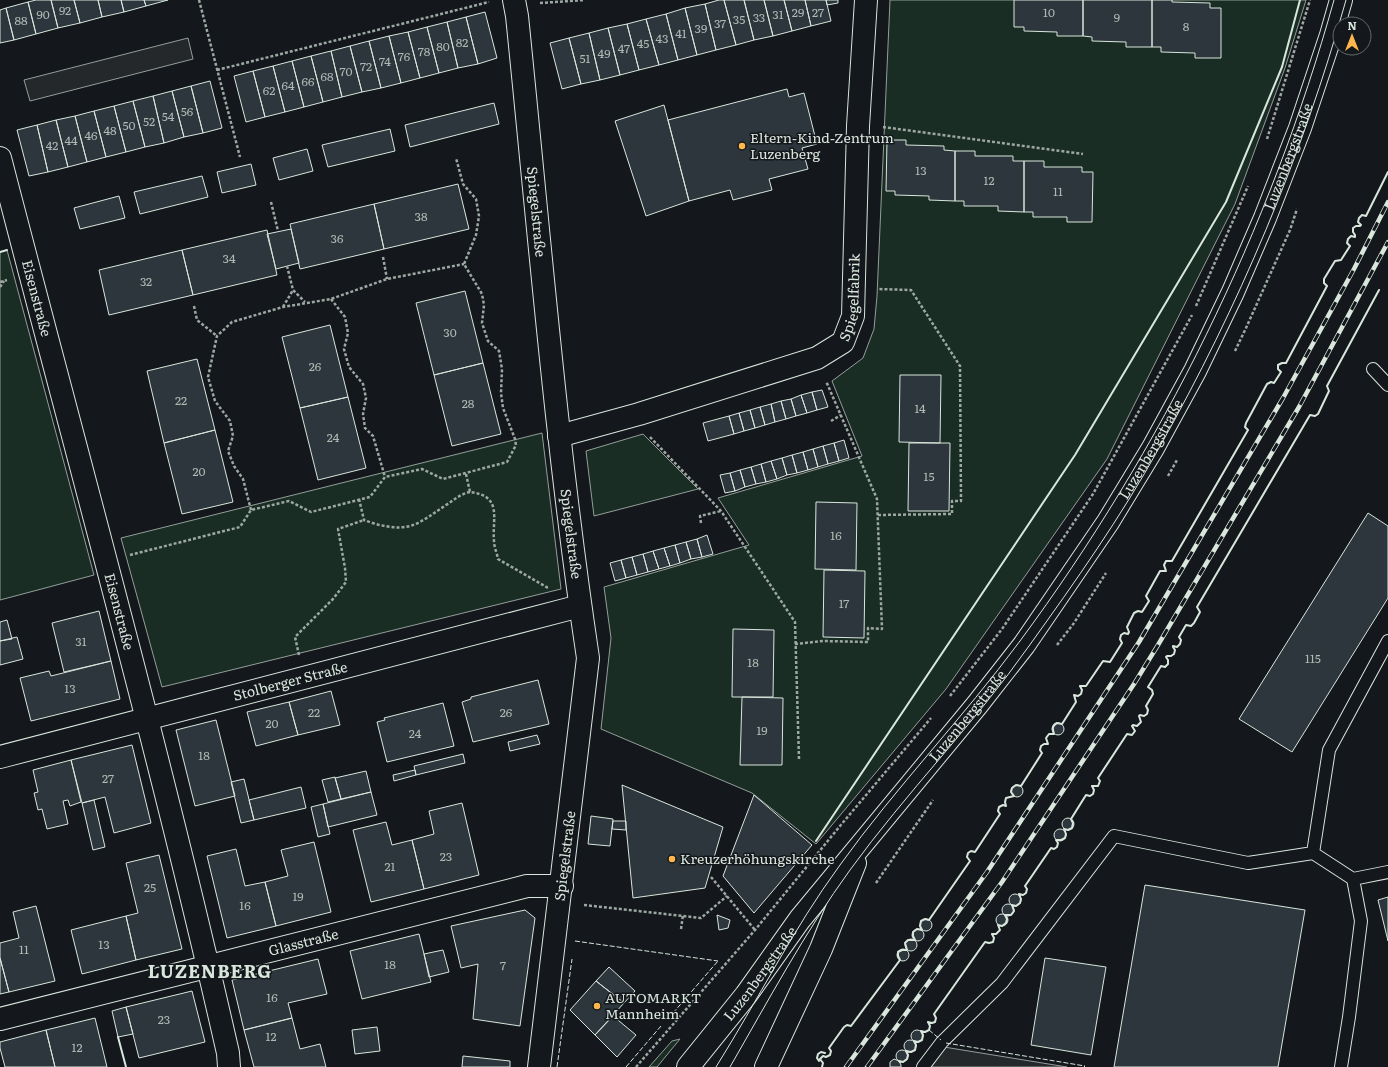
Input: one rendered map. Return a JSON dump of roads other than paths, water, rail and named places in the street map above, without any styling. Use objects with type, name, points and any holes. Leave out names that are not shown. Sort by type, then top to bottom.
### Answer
[{"type":"street","name":"Spiegelfabrik","points":[[559,436],[649,411],[817,358],[843,342],[853,316],[858,126],[866,0]]},
{"type":"street","name":"Luzenbergstraße","points":[[688,1067],[746,995],[800,919],[977,705],[1024,645],[1108,522],[1153,448],[1198,364],[1233,292],[1266,218],[1300,128],[1341,0]]},
{"type":"street","name":"Spiegelstraße","points":[[515,3],[559,436],[588,658],[562,886],[539,1067]]},
{"type":"street","name":"Eisenstraße","points":[[0,158],[146,719],[208,966],[228,1053],[229,1067]]},
{"type":"street","name":"Stolberger Straße","points":[[0,757],[580,606]]},
{"type":"street","name":"Luzenbergstraße","points":[[766,1067],[821,949],[862,843]]},
{"type":"street","name":"Glasstraße","points":[[0,1019],[527,886],[562,886]]},
{"type":"lane","points":[[1372,369],[1388,385]]},
{"type":"lane","points":[[1313,853],[1329,750],[1388,641]]},
{"type":"lane","points":[[923,1067],[942,1042],[1002,983],[1114,836],[1248,863],[1313,853],[1353,879],[1388,872]]},
{"type":"lane","points":[[1341,1067],[1361,921],[1353,879]]},
{"type":"tram line","points":[[716,1067],[791,939],[823,889],[861,836],[976,698],[1020,641],[1072,568],[1120,492],[1165,414],[1206,335],[1244,253],[1278,170],[1308,86],[1334,0]]},
{"type":"tram line","points":[[730,1067],[787,967],[833,894],[894,813],[1008,675],[1097,549],[1144,474],[1216,340],[1266,230],[1289,173],[1329,59],[1346,0]]},
{"type":"railway","points":[[846,1067],[987,872],[1139,642],[1283,398],[1354,269],[1388,202]]},
{"type":"railway","points":[[867,1067],[1002,882],[1134,684],[1299,407],[1388,242]]},
{"type":"place","name":"Eltern-Kind-Zentrum Luzenberg","points":[[742,146]]},
{"type":"place","name":"Kreuzerhöhungskirche","points":[[672,859]]},
{"type":"place","name":"AUTOMARKT Mannheim","points":[[597,1006]]},
{"type":"district","name":"LUZENBERG","points":[[210,972]]}]
